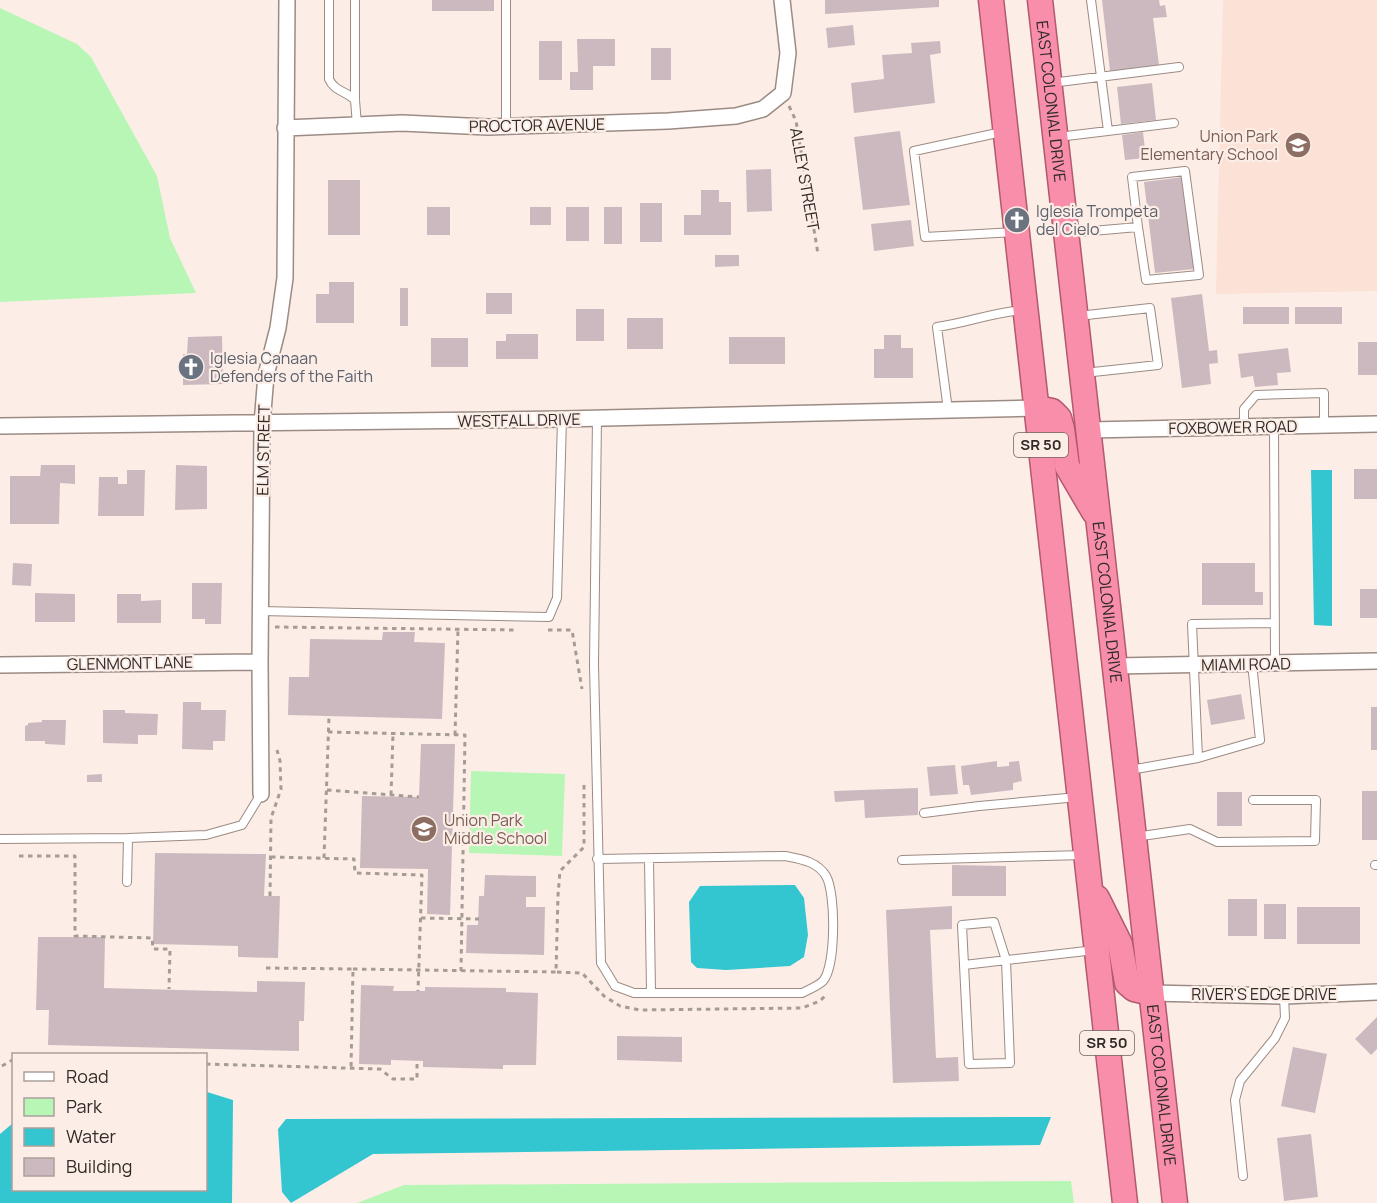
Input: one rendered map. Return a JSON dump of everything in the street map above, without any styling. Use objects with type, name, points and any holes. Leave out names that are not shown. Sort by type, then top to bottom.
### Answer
[{"type":"highway","name":"SR 50","points":[[991,0],[1125,1203]]},
{"type":"highway","name":"EAST COLONIAL DRIVE","points":[[1040,0],[1068,233],[1175,1203]]},
{"type":"highway","points":[[1037,408],[1052,411],[1059,418],[1067,466],[1099,519]]},
{"type":"highway","points":[[1089,883],[1120,945],[1127,983],[1134,989],[1151,993]]},
{"type":"street","name":"ELM STREET","points":[[261,794],[262,424],[266,375],[278,328],[285,278],[287,0]]},
{"type":"street","points":[[782,0],[788,53],[783,93]]},
{"type":"street","name":"PROCTOR AVENUE","points":[[285,128],[402,123],[506,127],[668,121],[736,116],[763,109],[783,93]]},
{"type":"street","name":"WESTFALL DRIVE","points":[[0,426],[562,419],[1037,408]]},
{"type":"street","name":"FOXBOWER ROAD","points":[[1089,430],[1377,424]]},
{"type":"street","name":"MIAMI ROAD","points":[[1115,666],[1377,661]]},
{"type":"street","name":"GLENMONT LANE","points":[[0,665],[260,662]]},
{"type":"street","name":"RIVER'S EDGE DRIVE","points":[[1151,993],[1284,996],[1377,992]]},
{"type":"lane","points":[[329,0],[329,79],[331,85],[355,99]]},
{"type":"lane","points":[[355,0],[357,125]]},
{"type":"lane","points":[[506,0],[506,127]]},
{"type":"lane","points":[[1091,0],[1108,131]]},
{"type":"lane","points":[[1050,83],[1179,67]]},
{"type":"lane","points":[[1056,138],[1174,123]]},
{"type":"lane","points":[[1005,132],[914,151],[925,237],[1016,232]]},
{"type":"lane","points":[[1185,171],[1199,275],[1146,280],[1138,227],[1132,177],[1185,171]]},
{"type":"lane","points":[[1068,233],[1138,227]]},
{"type":"lane","points":[[1076,316],[1150,308],[1158,365],[1083,373]]},
{"type":"lane","points":[[948,410],[937,327],[1002,312],[1025,310]]},
{"type":"lane","points":[[1244,427],[1244,409],[1256,395],[1324,393],[1324,425]]},
{"type":"lane","points":[[597,418],[594,618],[597,859],[601,963],[615,986],[634,993],[802,993],[823,981],[831,961],[832,897],[825,875],[810,861],[785,856],[597,859]]},
{"type":"lane","points":[[260,611],[549,617],[556,598],[562,419]]},
{"type":"lane","points":[[1274,426],[1275,663]]},
{"type":"lane","points":[[1198,758],[1192,624],[1275,623]]},
{"type":"lane","points":[[1126,771],[1198,758],[1260,740],[1252,663]]},
{"type":"lane","points":[[0,839],[206,835],[242,825],[261,794]]},
{"type":"lane","points":[[924,813],[1079,797]]},
{"type":"lane","points":[[1134,837],[1190,829],[1217,842],[1315,841],[1316,800],[1253,800]]},
{"type":"lane","points":[[128,838],[128,882]]},
{"type":"lane","points":[[902,860],[1086,855]]},
{"type":"lane","points":[[650,859],[651,993]]},
{"type":"lane","points":[[994,922],[1006,960],[1010,1063],[969,1064],[964,964],[962,925],[994,922]]},
{"type":"lane","points":[[964,964],[1096,949]]},
{"type":"lane","points":[[1243,1176],[1235,1100],[1240,1081],[1275,1038],[1285,1018],[1284,996]]},
{"type":"path","name":"ALLEY STREET","points":[[783,93],[796,121],[818,254]]},
{"type":"path","points":[[275,638],[275,627],[527,630]]},
{"type":"path","points":[[455,735],[458,629]]},
{"type":"path","points":[[538,630],[572,630],[583,696]]},
{"type":"path","points":[[324,858],[329,716]]},
{"type":"path","points":[[328,732],[465,735],[461,971]]},
{"type":"path","points":[[391,795],[393,734]]},
{"type":"path","points":[[270,896],[271,818],[281,789],[280,761],[276,744]]},
{"type":"path","points":[[556,972],[560,871],[584,847],[584,777]]},
{"type":"path","points":[[327,790],[419,797]]},
{"type":"path","points":[[19,856],[75,856],[75,936],[152,938],[153,949],[170,949],[169,989]]},
{"type":"path","points":[[270,857],[354,859],[355,873],[422,875],[418,991]]},
{"type":"path","points":[[420,918],[479,919]]},
{"type":"path","points":[[266,968],[582,973],[604,996],[620,1006],[640,1010],[802,1008],[820,1001],[832,988]]},
{"type":"path","points":[[351,1068],[353,969]]},
{"type":"path","points":[[2,1066],[12,1060]]},
{"type":"path","points":[[207,1064],[380,1070],[393,1078],[417,1079],[417,1061]]},
{"type":"shaded area","name":"Union Park Elementary School","points":[[1223,0],[1377,0],[1377,291],[1216,294]]},
{"type":"green space","points":[[0,8],[77,44],[91,57],[157,176],[170,238],[196,293],[0,302]]},
{"type":"green space","points":[[471,771],[565,774],[562,856],[469,853]]},
{"type":"green space","points":[[1071,1181],[1074,1203],[357,1203],[404,1185]]},
{"type":"water","points":[[1311,470],[1332,470],[1332,626],[1314,625]]},
{"type":"water","points":[[795,885],[804,898],[808,935],[804,957],[790,966],[726,970],[697,968],[691,962],[689,902],[700,886]]},
{"type":"water","points":[[207,1092],[233,1100],[232,1203],[0,1203],[0,1134],[12,1124],[12,1191],[207,1191]]},
{"type":"water","points":[[1051,1117],[1040,1145],[373,1154],[291,1203],[282,1192],[278,1129],[286,1119]]},
{"type":"building","points":[[432,0],[494,0],[494,11],[432,11]]},
{"type":"building","points":[[825,0],[939,0],[939,7],[825,14]]},
{"type":"building","points":[[1102,0],[1159,0],[1160,6],[1165,5],[1167,17],[1153,18],[1159,65],[1110,71]]},
{"type":"building","points":[[853,25],[855,45],[828,48],[826,28]]},
{"type":"building","points":[[577,39],[615,39],[615,66],[593,66],[593,90],[570,90],[570,72],[578,72]]},
{"type":"building","points":[[539,41],[562,41],[562,80],[539,80]]},
{"type":"building","points":[[940,41],[941,53],[930,55],[935,103],[854,113],[851,83],[884,79],[882,55],[912,53],[911,43]]},
{"type":"building","points":[[651,48],[671,48],[671,80],[651,80]]},
{"type":"building","points":[[1152,83],[1156,120],[1121,124],[1117,87]]},
{"type":"building","points":[[900,131],[910,205],[863,210],[854,137]]},
{"type":"building","points":[[1143,132],[1146,158],[1125,160],[1122,135]]},
{"type":"building","points":[[771,169],[772,211],[747,212],[746,170]]},
{"type":"building","points":[[1183,177],[1194,269],[1155,273],[1144,182]]},
{"type":"building","points":[[328,180],[360,180],[360,235],[328,235]]},
{"type":"building","points":[[701,190],[719,190],[719,202],[731,202],[731,235],[684,235],[684,215],[701,215]]},
{"type":"building","points":[[640,203],[662,203],[662,242],[640,242]]},
{"type":"building","points":[[427,207],[450,207],[450,235],[427,235]]},
{"type":"building","points":[[530,207],[551,207],[551,225],[530,225]]},
{"type":"building","points":[[566,207],[589,207],[589,241],[566,241]]},
{"type":"building","points":[[604,207],[622,207],[622,244],[604,244]]},
{"type":"building","points":[[911,220],[914,246],[874,251],[871,224]]},
{"type":"building","points":[[715,255],[739,255],[739,266],[715,267]]},
{"type":"building","points":[[329,282],[354,282],[354,323],[316,323],[316,294],[329,294]]},
{"type":"building","points":[[400,288],[408,288],[408,326],[400,326]]},
{"type":"building","points":[[486,293],[512,293],[512,314],[486,314]]},
{"type":"building","points":[[1202,294],[1209,351],[1217,350],[1218,363],[1209,364],[1211,384],[1182,388],[1171,298]]},
{"type":"building","points":[[1243,307],[1289,307],[1289,324],[1243,324]]},
{"type":"building","points":[[1295,307],[1342,307],[1342,324],[1295,324]]},
{"type":"building","points":[[576,309],[604,309],[604,341],[576,341]]},
{"type":"building","points":[[627,318],[663,318],[663,349],[627,349]]},
{"type":"building","points":[[506,334],[538,334],[538,359],[496,359],[496,341],[506,341]]},
{"type":"building","points":[[884,335],[901,335],[901,348],[913,348],[913,378],[874,378],[874,349],[884,349]]},
{"type":"building","points":[[222,336],[223,384],[183,385],[183,354],[187,354],[188,337]]},
{"type":"building","points":[[729,337],[785,337],[785,364],[729,364]]},
{"type":"building","points":[[431,338],[468,338],[468,367],[431,367]]},
{"type":"building","points":[[1358,342],[1377,342],[1377,375],[1358,375]]},
{"type":"building","points":[[1288,348],[1291,372],[1277,373],[1278,385],[1255,387],[1253,376],[1241,378],[1238,354]]},
{"type":"building","points":[[41,465],[75,465],[75,484],[60,483],[59,524],[10,524],[10,476],[40,476]]},
{"type":"building","points":[[176,465],[207,466],[207,509],[175,510]]},
{"type":"building","points":[[1354,469],[1377,469],[1377,499],[1354,499]]},
{"type":"building","points":[[127,470],[145,470],[144,516],[98,516],[99,477],[118,477],[118,484],[127,484]]},
{"type":"building","points":[[13,563],[32,564],[31,586],[12,585]]},
{"type":"building","points":[[1202,563],[1255,563],[1255,592],[1263,592],[1263,605],[1202,605]]},
{"type":"building","points":[[192,583],[222,583],[221,624],[205,624],[205,619],[192,619]]},
{"type":"building","points":[[1360,589],[1377,589],[1377,618],[1360,618]]},
{"type":"building","points":[[35,593],[75,594],[75,622],[35,622]]},
{"type":"building","points":[[117,594],[141,594],[141,601],[161,600],[161,623],[117,623]]},
{"type":"building","points":[[383,632],[415,632],[414,642],[445,643],[442,719],[288,715],[289,677],[309,677],[310,639],[382,640]]},
{"type":"building","points":[[1241,694],[1245,719],[1211,725],[1207,700]]},
{"type":"building","points":[[183,702],[201,702],[201,710],[226,710],[225,741],[213,741],[213,750],[182,749]]},
{"type":"building","points":[[1371,707],[1377,707],[1377,750],[1371,750]]},
{"type":"building","points":[[103,710],[158,714],[157,735],[138,735],[138,744],[103,743]]},
{"type":"building","points":[[42,720],[66,720],[65,745],[45,744],[45,741],[25,741],[25,726],[28,723],[42,722]]},
{"type":"building","points":[[421,744],[455,744],[450,915],[427,914],[428,869],[360,868],[362,796],[419,797]]},
{"type":"building","points":[[997,761],[997,767],[1009,766],[1009,762],[1019,761],[1022,781],[1013,783],[1013,790],[971,795],[969,785],[963,785],[961,766]]},
{"type":"building","points":[[955,765],[958,794],[930,796],[927,767]]},
{"type":"building","points":[[102,774],[102,782],[87,782],[87,775]]},
{"type":"building","points":[[918,788],[918,815],[865,818],[864,800],[835,802],[834,791]]},
{"type":"building","points":[[1362,791],[1377,791],[1377,840],[1362,840]]},
{"type":"building","points":[[1217,792],[1242,792],[1242,826],[1217,826]]},
{"type":"building","points":[[155,853],[266,854],[264,896],[280,896],[278,958],[238,957],[238,946],[153,944]]},
{"type":"building","points":[[952,865],[1006,866],[1006,896],[952,896]]},
{"type":"building","points":[[485,875],[536,876],[536,897],[526,897],[526,907],[545,907],[544,955],[466,953],[467,925],[478,925],[479,896],[484,896]]},
{"type":"building","points":[[1228,899],[1257,899],[1257,936],[1228,936]]},
{"type":"building","points":[[1264,904],[1286,904],[1286,939],[1264,939]]},
{"type":"building","points":[[952,906],[952,929],[930,930],[936,1058],[958,1057],[959,1081],[893,1083],[886,910]]},
{"type":"building","points":[[1297,907],[1360,907],[1360,944],[1297,944]]},
{"type":"building","points":[[38,937],[105,937],[104,988],[257,992],[257,981],[305,982],[304,1021],[299,1021],[299,1051],[48,1045],[49,1010],[36,1010]]},
{"type":"building","points":[[361,985],[394,986],[393,991],[425,991],[425,987],[506,988],[506,992],[538,993],[536,1065],[503,1065],[503,1069],[423,1067],[423,1061],[391,1060],[391,1065],[359,1064]]},
{"type":"building","points":[[1377,1017],[1377,1049],[1371,1055],[1355,1039]]},
{"type":"building","points":[[617,1036],[682,1037],[682,1062],[617,1060]]},
{"type":"building","points":[[1293,1047],[1327,1054],[1315,1113],[1281,1106]]},
{"type":"building","points":[[1311,1134],[1318,1197],[1284,1201],[1277,1138]]},
{"type":"place","name":"Union Park Elementary School","points":[[1298,145]]},
{"type":"place","name":"Iglesia Trompeta del Cielo","points":[[1017,220]]},
{"type":"place","name":"Iglesia Canaan Defenders of the Faith","points":[[191,367]]},
{"type":"place","name":"Union Park Middle School","points":[[424,829]]}]
